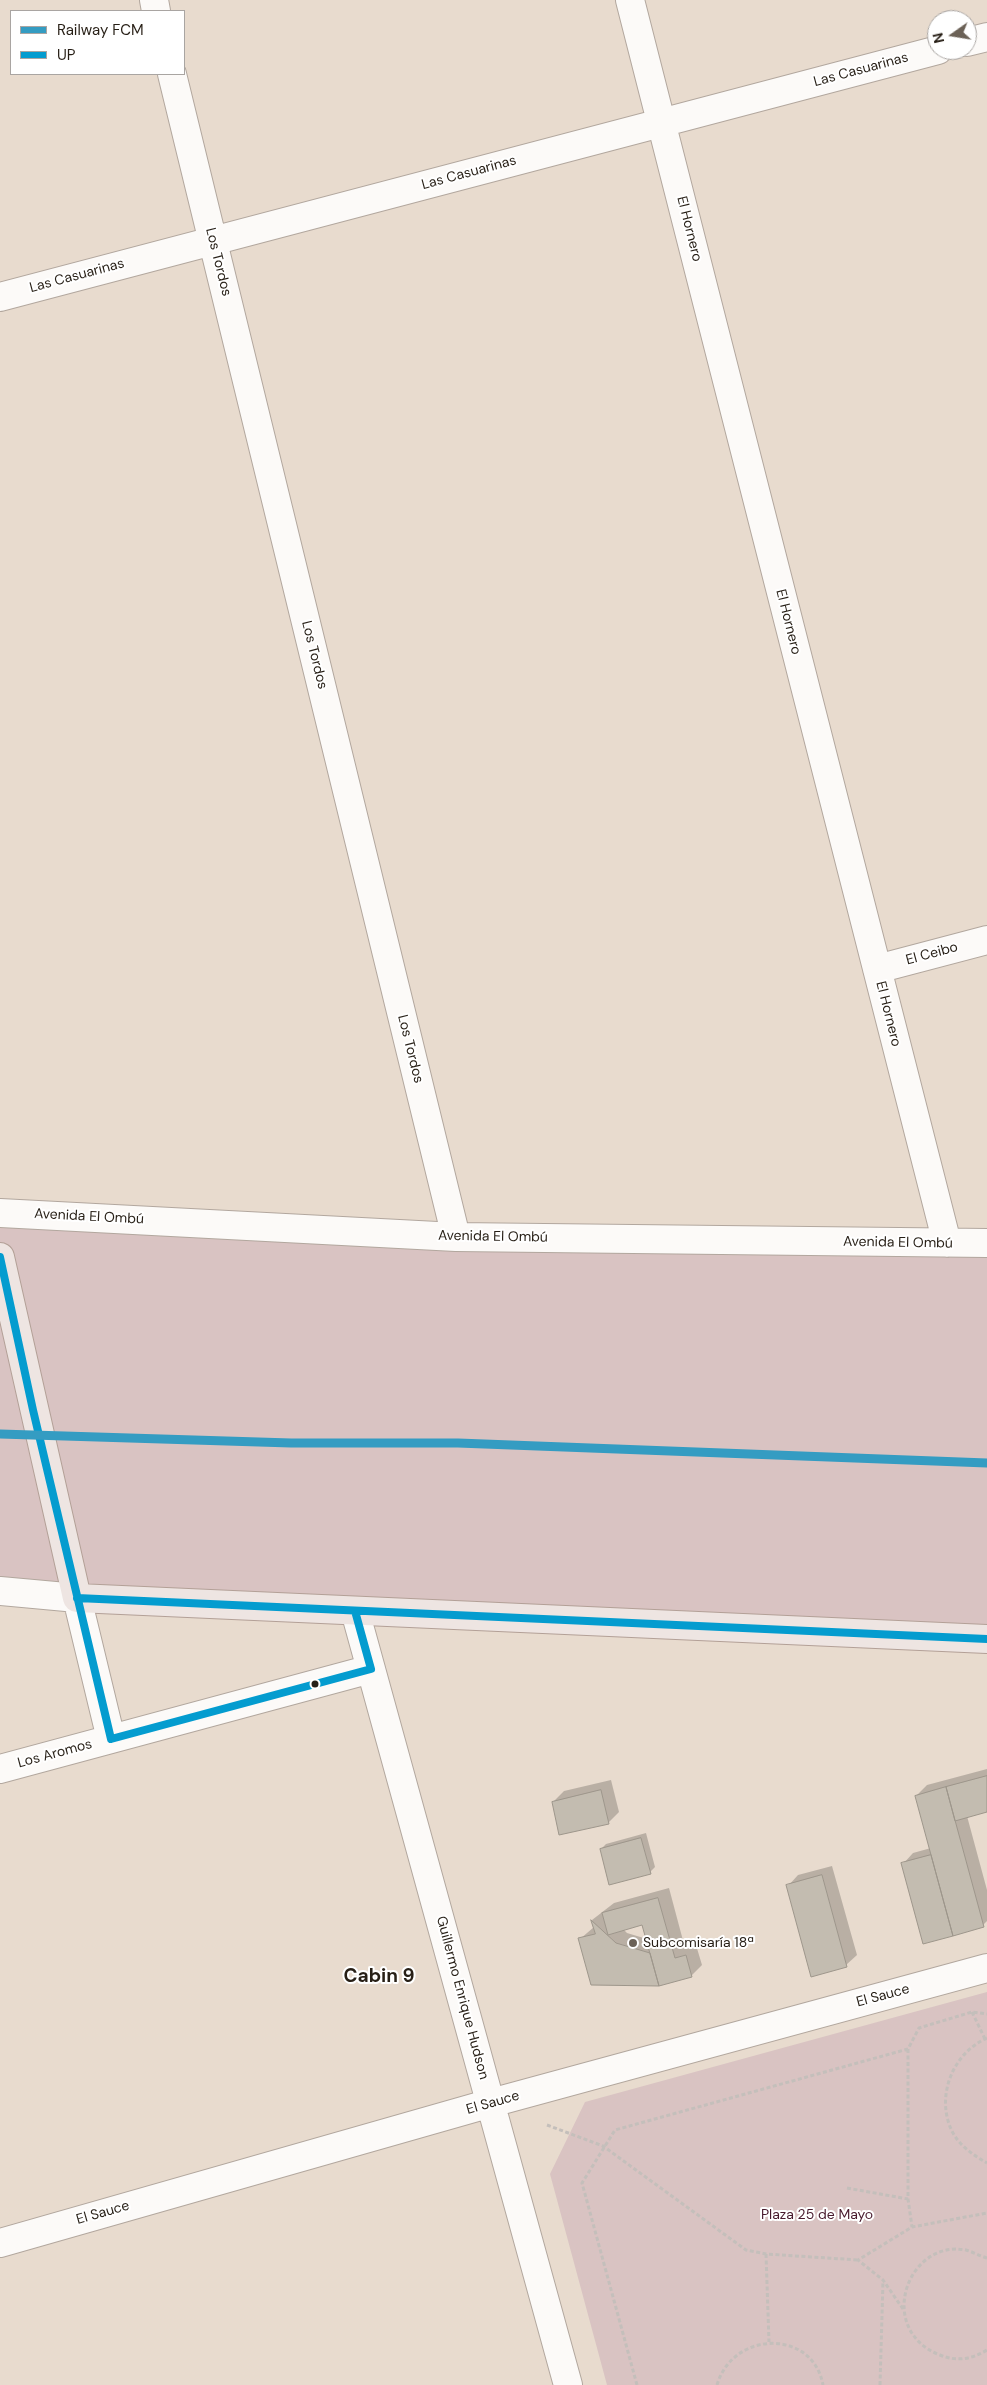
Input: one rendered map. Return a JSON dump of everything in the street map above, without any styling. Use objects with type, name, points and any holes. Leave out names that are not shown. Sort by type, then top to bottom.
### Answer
[{"type":"main road","points":[[0,1257],[77,1598],[987,1639]]},
{"type":"street","name":"El Hornero","points":[[630,0],[947,1244]]},
{"type":"street","name":"Las Casuarinas","points":[[0,297],[927,53]]},
{"type":"street","name":"Los Tordos","points":[[172,75],[456,1237]]},
{"type":"street","name":"El Ceibo","points":[[877,969],[987,940]]},
{"type":"street","name":"Avenida El Ombú","points":[[0,1213],[456,1237],[987,1243]]},
{"type":"street","points":[[0,1591],[77,1598],[111,1739]]},
{"type":"street","name":"Guillermo Enrique Hudson","points":[[355,1611],[568,2385]]},
{"type":"street","name":"Los Aromos","points":[[0,1769],[372,1669]]},
{"type":"street","name":"El Sauce","points":[[0,2243],[491,2103],[987,1968]]},
{"type":"path","points":[[912,2228],[908,2199],[908,2049],[919,2028],[972,2012],[987,2014]]},
{"type":"path","points":[[972,2012],[986,2038],[963,2054],[949,2077],[945,2103],[951,2129],[967,2151],[987,2163]]},
{"type":"path","points":[[637,2385],[582,2183],[603,2146],[615,2130],[908,2049]]},
{"type":"path","points":[[603,2146],[746,2250],[766,2254],[858,2260],[912,2228],[987,2213]]},
{"type":"path","points":[[847,2188],[908,2199]]},
{"type":"path","points":[[903,2310],[906,2285],[920,2265],[941,2252],[965,2250],[987,2258]]},
{"type":"path","points":[[766,2254],[769,2342]]},
{"type":"path","points":[[858,2260],[883,2280],[903,2310],[911,2333],[928,2350],[951,2359],[975,2357],[987,2350]]},
{"type":"path","points":[[880,2385],[883,2280]]},
{"type":"path","points":[[717,2385],[728,2362],[746,2348],[769,2342],[790,2346],[808,2358],[821,2376],[822,2385]]},
{"type":"green space","points":[[0,1213],[987,1243],[987,1639],[0,1591]]},
{"type":"green space","name":"Plaza 25 de Mayo","points":[[987,1992],[987,2385],[607,2385],[550,2174],[585,2102]]},
{"type":"building","points":[[987,1776],[987,1812],[955,1821],[946,1787]]},
{"type":"building","points":[[946,1787],[984,1927],[953,1936],[915,1796]]},
{"type":"building","points":[[601,1790],[609,1824],[559,1835],[552,1802]]},
{"type":"building","points":[[641,1838],[651,1874],[609,1885],[600,1849]]},
{"type":"building","points":[[931,1855],[953,1936],[923,1944],[901,1863]]},
{"type":"building","points":[[822,1875],[847,1967],[811,1977],[786,1885]]},
{"type":"building","points":[[658,1898],[675,1958],[686,1955],[692,1977],[659,1986],[642,1925],[608,1935],[602,1913]]},
{"type":"building","points":[[591,1920],[616,1943],[650,1953],[659,1986],[591,1985],[578,1938],[595,1934]]},
{"type":"rail line","name":"FCM","points":[[0,1434],[291,1443],[458,1443],[987,1463]]},
{"type":"transit line","name":"UP","points":[[0,1257],[33,1410],[111,1739],[371,1669],[355,1611]]},
{"type":"transit line","name":"UP","points":[[77,1598],[987,1639]]},
{"type":"place","name":"Subcomisaría 18ª","points":[[633,1943]]},
{"type":"district","name":"Cabin 9","points":[[379,1977]]}]
